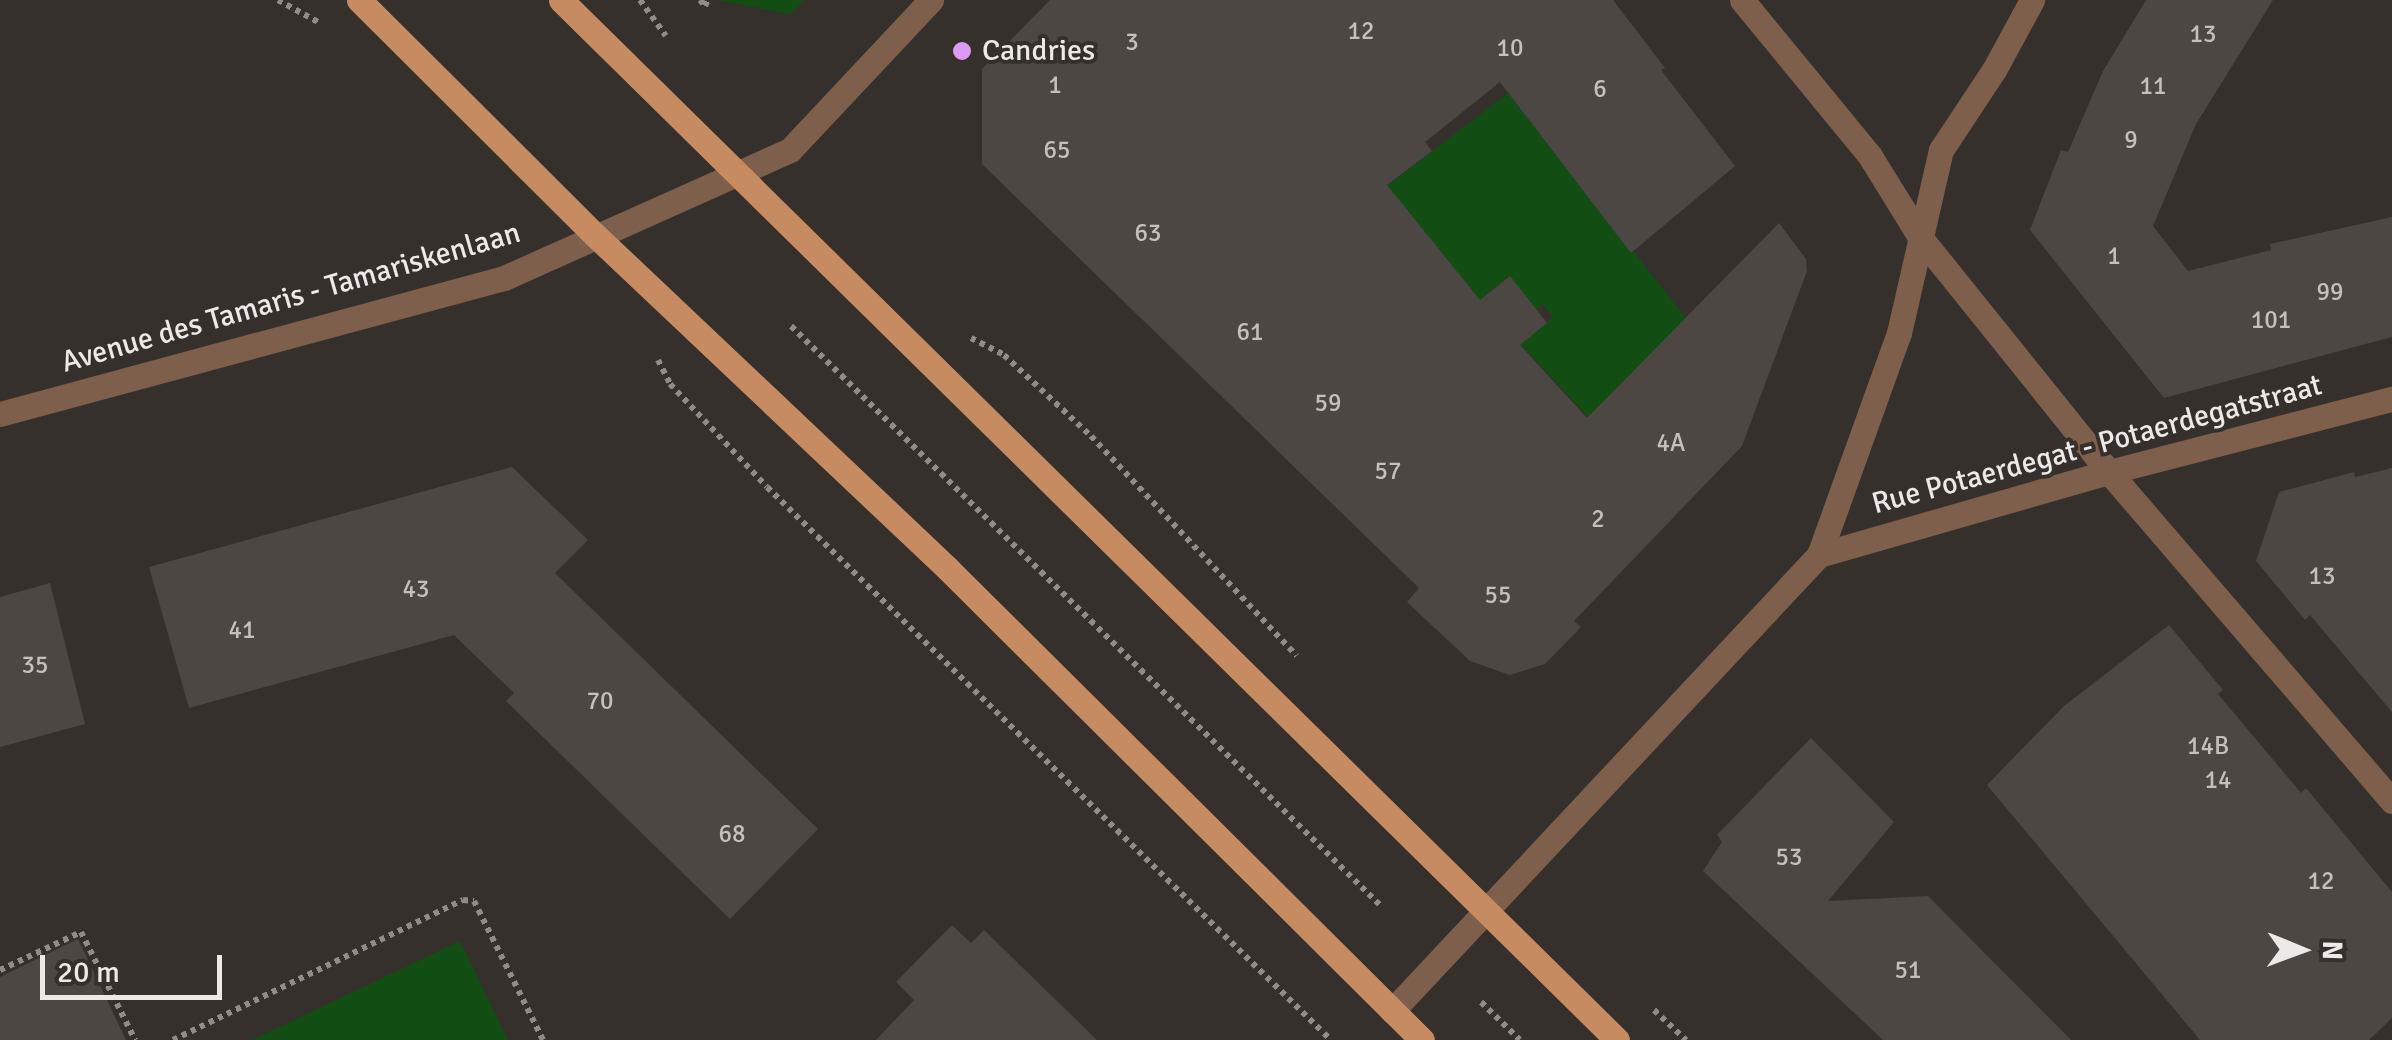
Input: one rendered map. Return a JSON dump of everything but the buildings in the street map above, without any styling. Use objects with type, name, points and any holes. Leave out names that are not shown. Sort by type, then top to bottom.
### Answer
[{"type":"main road","points":[[359,0],[596,236],[948,569],[1422,1040]]},
{"type":"main road","points":[[561,0],[1617,1040]]},
{"type":"street","name":"Avenue des Tamaris - Tamariskenlaan","points":[[0,414],[504,278],[790,150],[931,0]]},
{"type":"street","points":[[1742,0],[1870,156],[1920,237],[2109,472],[2392,801]]},
{"type":"street","points":[[1392,1010],[1819,554],[1899,333],[1941,150],[1994,70],[2032,0]]},
{"type":"street","name":"Rue Potaerdegat - Potaerdegatstraat","points":[[1819,554],[2109,472],[2392,400]]},
{"type":"path","points":[[700,0],[706,6],[708,0]]},
{"type":"path","points":[[791,326],[1380,905]]},
{"type":"path","points":[[654,352],[670,384],[768,487],[1330,1040]]},
{"type":"path","points":[[173,1040],[463,900],[474,902],[543,1040]]},
{"type":"path","points":[[0,970],[80,932],[135,1040]]},
{"type":"path","points":[[1480,1002],[1520,1040]]},
{"type":"green space","points":[[717,0],[804,0],[790,14]]},
{"type":"green space","points":[[1508,93],[1686,318],[1588,417],[1482,303],[1387,186]],"holes":[[[1510,276],[1502,323],[1482,298]],[[1543,304],[1553,317],[1534,333],[1524,320]]]},
{"type":"green space","points":[[460,941],[508,1040],[252,1040]]},
{"type":"place","name":"Candries","points":[[962,51]]}]
